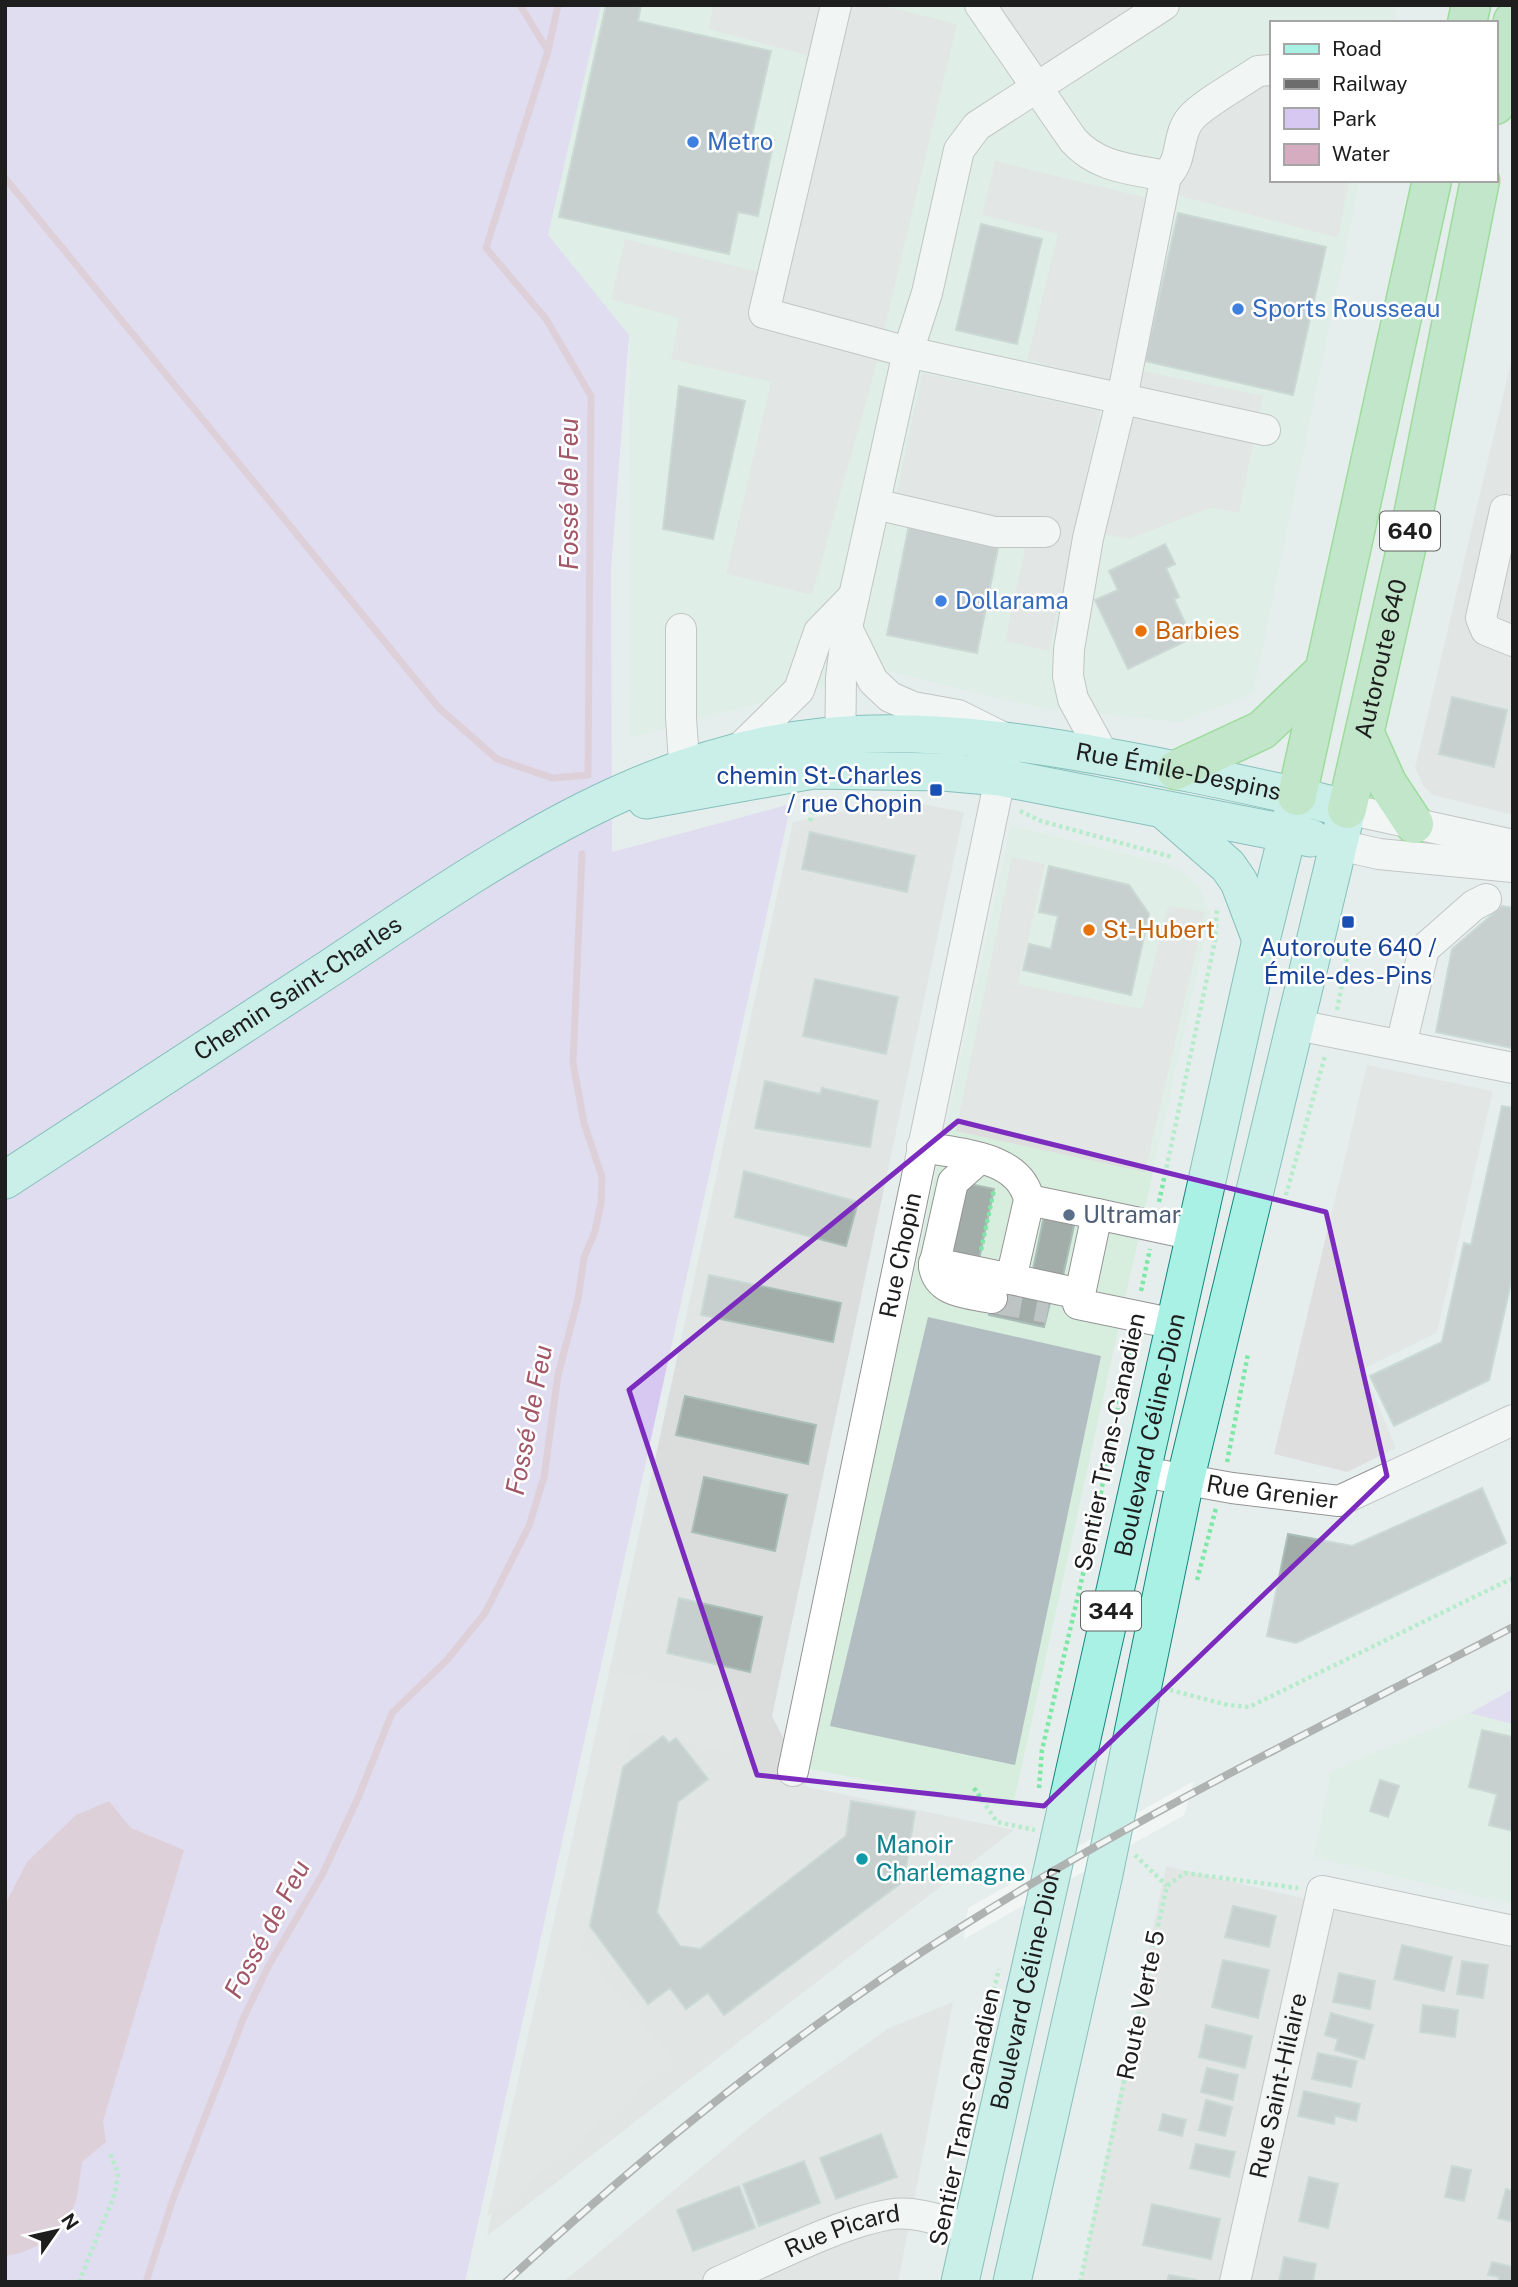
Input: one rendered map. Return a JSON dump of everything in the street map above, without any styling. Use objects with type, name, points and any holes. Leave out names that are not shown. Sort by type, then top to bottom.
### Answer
[{"type":"highway","points":[[1497,96],[1513,21]]},
{"type":"highway","name":"640","points":[[1297,796],[1432,182]]},
{"type":"highway","name":"Autoroute 640","points":[[1343,827],[1365,734],[1480,182]]},
{"type":"highway","points":[[1176,770],[1262,730],[1322,673]]},
{"type":"highway","points":[[1365,734],[1387,783],[1414,824]]},
{"type":"main road","name":"Rue Émile-Despins","points":[[840,752],[972,736],[1008,740],[1104,756],[1297,796],[1343,827]]},
{"type":"main road","name":"Rue Émile-Despins","points":[[840,752],[1000,777],[1288,833],[1343,827]]},
{"type":"main road","name":"Chemin Saint-Charles","points":[[5,1180],[452,887],[528,841],[595,806],[685,779],[734,753],[840,752]]},
{"type":"main road","name":"Chemin Saint-Charles","points":[[685,779],[799,772],[840,752]]},
{"type":"main road","name":"Boulevard Céline-Dion","points":[[960,2282],[1261,940],[1297,796]]},
{"type":"main road","points":[[1160,807],[1228,866],[1238,882],[1261,940]]},
{"type":"main road","name":"Boulevard Céline-Dion","points":[[1012,2282],[1104,1874],[1185,1481],[1315,1028],[1343,827]]},
{"type":"street","points":[[836,5],[764,313],[908,352],[1265,430]]},
{"type":"street","points":[[980,5],[1087,156],[1103,164],[1166,176]]},
{"type":"street","points":[[840,752],[847,628],[908,352],[927,293],[960,150],[977,126],[1039,89],[1164,5]]},
{"type":"street","points":[[1104,756],[1076,708],[1068,676],[1069,649],[1088,538],[1122,398],[1166,176],[1173,170],[1180,156],[1185,130],[1191,117],[1258,71],[1270,70]]},
{"type":"street","points":[[875,504],[995,532],[1045,533]]},
{"type":"street","points":[[1505,510],[1482,612],[1483,624],[1499,638],[1513,641]]},
{"type":"street","points":[[734,753],[799,690],[819,632],[855,596]]},
{"type":"street","points":[[847,628],[873,681],[890,698],[913,707],[958,715],[1008,740]]},
{"type":"street","points":[[681,629],[680,694],[685,779]]},
{"type":"street","name":"Rue Chopin","points":[[793,1771],[1008,740]]},
{"type":"street","name":"Rue Émile-Despins","points":[[1343,827],[1414,824],[1506,859]]},
{"type":"street","name":"Rue Émile-Despins","points":[[1343,827],[1379,854],[1506,859]]},
{"type":"street","points":[[1401,1045],[1424,948],[1474,905],[1499,901],[1506,859]]},
{"type":"street","points":[[1315,1028],[1513,1068]]},
{"type":"street","points":[[922,1147],[998,1163],[1024,1189],[1029,1200],[1002,1288]]},
{"type":"street","points":[[980,1158],[953,1182],[934,1263],[1002,1288],[1079,1299],[1175,1324]]},
{"type":"street","points":[[1029,1200],[1195,1236]]},
{"type":"street","points":[[1048,1308],[1059,1310],[1079,1299],[1097,1214]]},
{"type":"street","name":"Rue Grenier","points":[[1143,1472],[1223,1487],[1339,1501],[1513,1420]]},
{"type":"street","points":[[1322,1891],[1513,1931]]},
{"type":"street","name":"Rue Saint-Hilaire","points":[[1235,2282],[1322,1891]]},
{"type":"street","name":"Rue Picard","points":[[718,2282],[856,2224],[894,2214],[919,2215],[972,2229]]},
{"type":"path","points":[[810,821],[816,802]]},
{"type":"path","points":[[1018,810],[1041,821],[1178,860]]},
{"type":"path","name":"Sentier Trans-Canadien","points":[[1039,1790],[1042,1750],[1094,1527],[1217,930],[1215,903]]},
{"type":"path","points":[[1281,1215],[1315,1028],[1349,948],[1342,946]]},
{"type":"path","points":[[1196,1584],[1223,1487],[1249,1350]]},
{"type":"path","points":[[1173,1677],[1169,1690],[1228,1705],[1248,1707],[1513,1578]]},
{"type":"path","points":[[974,1788],[997,1822],[1036,1830]]},
{"type":"path","points":[[1035,1844],[1037,1817]]},
{"type":"path","name":"Route Verte 5","points":[[1080,2282],[1167,1886],[1185,1873],[1322,1891]]},
{"type":"path","name":"Sentier Trans-Canadien","points":[[973,2079],[996,1975],[1001,1965]]},
{"type":"path","points":[[79,2282],[115,2193],[118,2174],[110,2153]]},
{"type":"highlighted area","points":[[958,1121],[1326,1212],[1387,1476],[1044,1806],[757,1775],[629,1390]]},
{"type":"shaded area","points":[[601,5],[1397,5],[1393,21],[1270,21],[1270,182],[1360,182],[1253,694],[1180,722],[1041,708],[886,671],[631,737],[629,335],[548,235]]},
{"type":"shaded area","points":[[713,5],[880,5],[957,24],[874,373],[812,595],[726,574],[771,382],[671,359],[679,318],[611,299],[625,239],[779,277],[829,61],[709,29]]},
{"type":"shaded area","points":[[999,5],[1147,5],[1043,76]]},
{"type":"shaded area","points":[[1270,59],[1270,182],[1349,182],[1338,238],[1158,190],[1181,109]]},
{"type":"shaded area","points":[[995,161],[1155,200],[1111,381],[1027,360],[1058,234],[982,215]]},
{"type":"shaded area","points":[[1513,354],[1513,815],[1433,795],[1424,787],[1415,768]]},
{"type":"shaded area","points":[[1144,371],[1263,396],[1239,513],[1210,508],[1128,539],[1104,534]]},
{"type":"shaded area","points":[[922,373],[1100,411],[1049,651],[1005,641],[1029,530],[895,501]]},
{"type":"shaded area","points":[[913,802],[964,812],[772,1716],[808,1787],[1014,1830],[487,2236],[793,822],[853,809]]},
{"type":"shaded area","points":[[1011,825],[1166,864],[1183,872],[1201,891],[1210,914],[1012,1810],[807,1768]]},
{"type":"shaded area","points":[[1012,857],[1045,864],[1018,984],[1142,1009],[1168,906],[1205,912],[1145,1172],[956,1131]]},
{"type":"shaded area","points":[[1367,1065],[1493,1091],[1437,1333],[1363,1369],[1396,1448],[1347,1472],[1274,1454]]},
{"type":"shaded area","points":[[928,1317],[1101,1356],[1015,1765],[830,1726]]},
{"type":"shaded area","points":[[610,1671],[742,1701],[731,1752],[631,1729],[581,1951],[673,2060],[487,2217]]},
{"type":"shaded area","points":[[1470,1713],[1513,1724],[1513,1904],[1314,1857],[1331,1771]]},
{"type":"shaded area","points":[[1166,1866],[1513,1948],[1513,2282],[1080,2282]]},
{"type":"shaded area","points":[[953,2002],[898,2282],[563,2282],[765,2115],[889,2028]]},
{"type":"green space","points":[[5,5],[601,5],[548,235],[629,335],[611,570],[612,852],[791,804],[465,2282],[5,2282]]},
{"type":"green space","points":[[1513,1689],[1513,1724],[1470,1713]]},
{"type":"water","points":[[109,1801],[131,1828],[184,1850],[103,2121],[106,2142],[82,2162],[73,2209],[62,2227],[54,2236],[37,2245],[5,2256],[5,1905],[27,1862],[76,1815]]},
{"type":"pier","points":[[1194,1781],[1184,1815],[964,1939],[968,1908]]},
{"type":"building","points":[[606,5],[641,5],[638,21],[771,51],[752,135],[774,140],[758,216],[738,212],[729,254],[559,217]]},
{"type":"building","points":[[1178,213],[1326,247],[1293,395],[1145,361]]},
{"type":"building","points":[[981,224],[1042,239],[1017,344],[956,330]]},
{"type":"building","points":[[679,386],[745,401],[713,539],[663,529]]},
{"type":"building","points":[[910,520],[1000,538],[977,653],[887,635]]},
{"type":"building","points":[[1165,544],[1175,564],[1166,568],[1179,597],[1174,599],[1192,638],[1128,669],[1095,600],[1118,590],[1109,571]]},
{"type":"building","points":[[1452,697],[1507,710],[1494,767],[1439,754]]},
{"type":"building","points":[[810,832],[915,856],[907,892],[802,869]]},
{"type":"building","points":[[1049,866],[1129,885],[1149,914],[1131,995],[1023,970],[1029,944],[1051,949],[1058,916],[1039,912]]},
{"type":"building","points":[[1502,906],[1513,908],[1512,1048],[1436,1032],[1452,949]]},
{"type":"building","points":[[815,979],[898,997],[886,1054],[803,1036]]},
{"type":"building","points":[[765,1081],[820,1094],[822,1088],[878,1101],[870,1147],[755,1128]]},
{"type":"building","points":[[1502,1106],[1513,1108],[1513,1274],[1489,1380],[1394,1426],[1370,1376],[1442,1342],[1464,1243],[1471,1245]]},
{"type":"building","points":[[744,1171],[858,1202],[846,1246],[735,1217]]},
{"type":"building","points":[[961,1182],[994,1189],[978,1264],[945,1256]]},
{"type":"building","points":[[1049,1192],[1080,1198],[1061,1285],[1031,1279]]},
{"type":"building","points":[[709,1275],[841,1303],[833,1342],[701,1315]]},
{"type":"building","points":[[995,1287],[1051,1299],[1044,1327],[989,1315]]},
{"type":"building","points":[[685,1396],[816,1425],[808,1464],[676,1435]]},
{"type":"building","points":[[704,1477],[787,1495],[775,1551],[692,1532]]},
{"type":"building","points":[[1482,1488],[1506,1543],[1296,1643],[1267,1636],[1288,1534],[1352,1546]]},
{"type":"building","points":[[679,1598],[762,1617],[750,1672],[667,1653]]},
{"type":"building","points":[[1482,1730],[1513,1737],[1513,1831],[1489,1825],[1497,1794],[1469,1787]]},
{"type":"building","name":"Manoir Charlemagne","points":[[663,1736],[669,1743],[676,1738],[708,1779],[678,1802],[657,1912],[680,1946],[700,1949],[846,1836],[851,1801],[915,1812],[904,1881],[724,2015],[708,1993],[686,2009],[670,1988],[648,2004],[590,1926],[623,1767]]},
{"type":"building","points":[[1380,1780],[1399,1786],[1388,1817],[1370,1811]]},
{"type":"building","points":[[1233,1906],[1276,1916],[1269,1947],[1225,1937]]},
{"type":"building","points":[[1402,1945],[1452,1957],[1444,1991],[1394,1979]]},
{"type":"building","points":[[1223,1960],[1269,1970],[1258,2018],[1212,2007]]},
{"type":"building","points":[[1462,1961],[1488,1965],[1483,1998],[1457,1994]]},
{"type":"building","points":[[1339,1973],[1375,1981],[1370,2009],[1333,2002]]},
{"type":"building","points":[[1423,2005],[1458,2010],[1455,2037],[1420,2032]]},
{"type":"building","points":[[1331,2013],[1373,2025],[1364,2059],[1335,2050],[1338,2039],[1325,2035]]},
{"type":"building","points":[[1206,2025],[1252,2036],[1245,2068],[1199,2057]]},
{"type":"building","points":[[1318,2053],[1357,2061],[1351,2087],[1312,2079]]},
{"type":"building","points":[[1207,2068],[1238,2075],[1233,2100],[1201,2092]]},
{"type":"building","points":[[1304,2091],[1360,2104],[1356,2121],[1335,2116],[1334,2124],[1298,2116]]},
{"type":"building","points":[[1206,2100],[1232,2107],[1225,2136],[1199,2130]]},
{"type":"building","points":[[1163,2114],[1186,2120],[1182,2136],[1159,2130]]},
{"type":"building","points":[[881,2134],[897,2177],[836,2199],[820,2158]]},
{"type":"building","points":[[1196,2144],[1235,2152],[1229,2177],[1190,2168]]},
{"type":"building","points":[[804,2161],[820,2203],[759,2226],[743,2184]]},
{"type":"building","points":[[1452,2166],[1471,2170],[1464,2201],[1445,2197]]},
{"type":"building","points":[[1309,2177],[1338,2184],[1328,2228],[1299,2221]]},
{"type":"building","points":[[739,2186],[755,2228],[693,2251],[677,2210]]},
{"type":"building","points":[[1506,2189],[1513,2191],[1513,2222],[1498,2218]]},
{"type":"building","points":[[1152,2204],[1220,2219],[1211,2259],[1143,2245]]},
{"type":"building","points":[[1284,2257],[1316,2264],[1313,2281],[1316,2282],[1279,2282]]},
{"type":"building","points":[[1492,2262],[1513,2267],[1513,2282],[1498,2282],[1499,2277],[1488,2275]]},
{"type":"building","points":[[1169,2275],[1196,2280],[1167,2282]]},
{"type":"waterway","points":[[520,5],[548,51]]},
{"type":"waterway","points":[[5,178],[439,708],[497,759],[552,778],[588,775],[591,396],[546,319],[486,248],[548,51],[558,5]]},
{"type":"waterway","name":"Fossé de Feu","points":[[146,2282],[173,2199],[244,2017],[269,1965],[322,1875],[358,1798],[392,1713],[447,1660],[485,1613],[529,1526],[544,1477],[558,1375],[578,1299],[584,1258],[595,1231],[601,1203],[602,1177],[584,1123],[573,1063],[582,854]]},
{"type":"tunnel","points":[[992,1298],[1048,1308]]},
{"type":"railway","points":[[506,2282],[615,2185],[726,2093],[843,2006],[964,1925],[1167,1807],[1513,1627]]},
{"type":"place","name":"Metro","points":[[693,142]]},
{"type":"place","name":"Sports Rousseau","points":[[1238,309]]},
{"type":"place","name":"Dollarama","points":[[941,601]]},
{"type":"place","name":"Barbies","points":[[1141,631]]},
{"type":"place","name":"chemin St-Charles / rue Chopin","points":[[936,790]]},
{"type":"place","name":"Autoroute 640 / Émile-des-Pins","points":[[1348,922]]},
{"type":"place","name":"St-Hubert","points":[[1089,930]]},
{"type":"place","name":"Ultramar","points":[[1069,1215]]},
{"type":"place","name":"Manoir Charlemagne","points":[[862,1859]]}]
